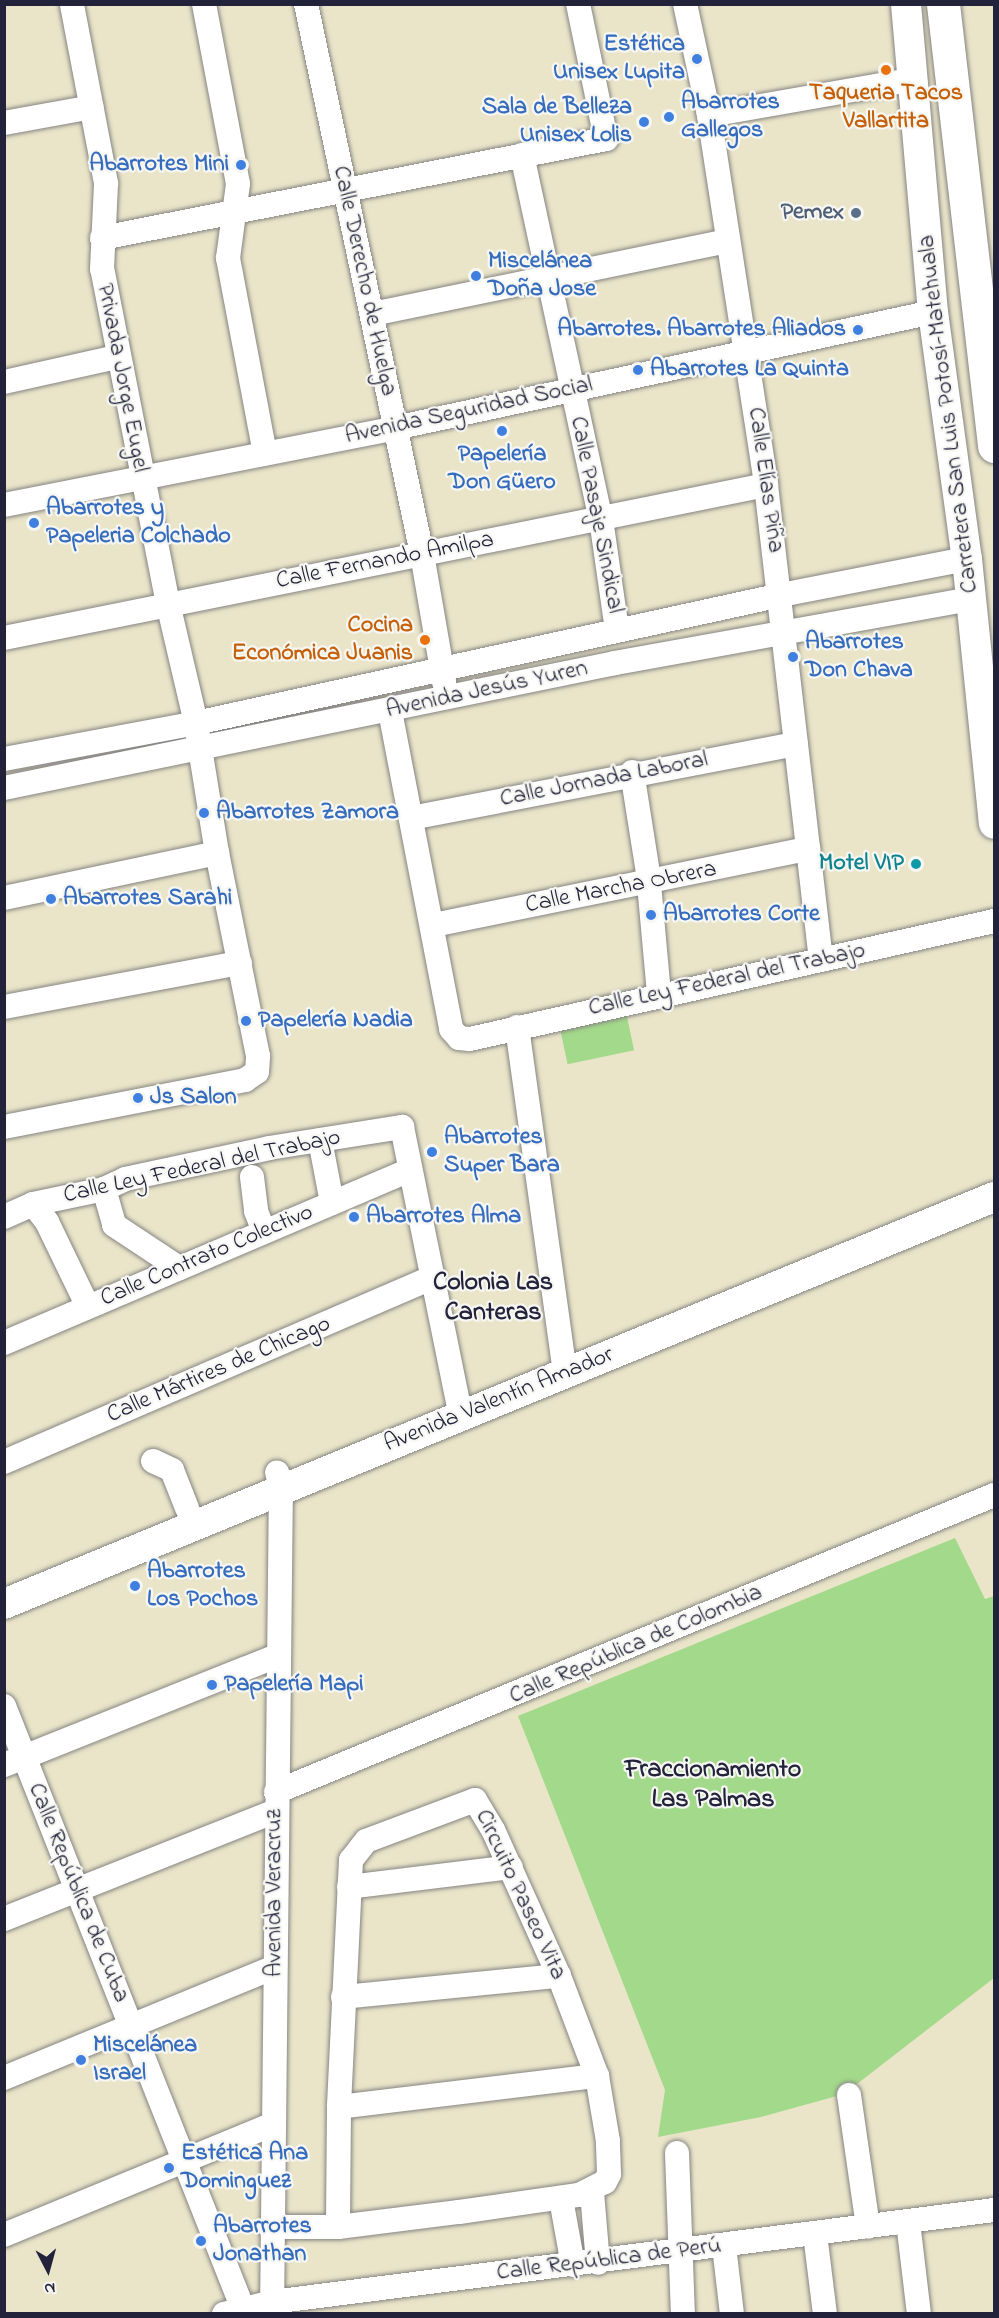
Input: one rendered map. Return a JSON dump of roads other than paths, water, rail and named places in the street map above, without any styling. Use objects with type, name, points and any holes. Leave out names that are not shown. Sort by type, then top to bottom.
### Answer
[{"type":"highway","points":[[943,4],[994,446]]},
{"type":"main road","name":"Carretera San Luis Potosí-Matehuala","points":[[906,4],[915,79],[933,312],[967,559],[994,824]]},
{"type":"main road","points":[[927,400],[949,430]]},
{"type":"main road","name":"Avenida Valentín Amador","points":[[564,1365],[994,1179]]},
{"type":"main road","name":"Avenida Valentín Amador","points":[[4,1604],[279,1480],[460,1406],[994,1197]]},
{"type":"main road","name":"Avenida Valentín Amador","points":[[4,1585],[187,1508],[279,1480]]},
{"type":"street","name":"Privada Jorge Eugel","points":[[4,1127],[245,1080],[257,1072],[240,963],[217,853],[196,723],[168,604],[117,357],[102,269],[102,238],[108,201],[72,4]]},
{"type":"street","points":[[204,4],[237,177],[236,212],[228,258],[265,454]]},
{"type":"street","name":"Calle Derecho de Huelga","points":[[306,4],[422,554],[446,699]]},
{"type":"street","points":[[102,238],[606,139],[578,4]]},
{"type":"street","name":"Calle Elías Piña","points":[[685,4],[709,115],[766,485],[781,595],[782,631],[821,960]]},
{"type":"street","points":[[709,115],[915,79]]},
{"type":"street","points":[[4,123],[92,107]]},
{"type":"street","name":"Calle Pasaje Sindical","points":[[522,154],[601,519],[617,630]]},
{"type":"street","points":[[372,314],[727,241]]},
{"type":"street","name":"Avenida Seguridad Social","points":[[4,505],[395,428],[933,312]]},
{"type":"street","points":[[4,382],[117,357]]},
{"type":"street","name":"Calle Fernando Amilpa","points":[[4,638],[766,485]]},
{"type":"street","name":"Avenida Jesús Yuren","points":[[4,759],[196,723],[781,595],[967,559]]},
{"type":"street","name":"Avenida Jesús Yuren","points":[[4,789],[782,631],[971,599]]},
{"type":"street","points":[[390,711],[432,925]]},
{"type":"street","name":"Calle Jornada Laboral","points":[[411,818],[632,772],[796,744]]},
{"type":"street","points":[[632,772],[648,884],[659,993]]},
{"type":"street","name":"Calle Marcha Obrera","points":[[432,925],[648,884],[808,849]]},
{"type":"street","points":[[4,897],[217,853]]},
{"type":"street","name":"Calle Ley Federal del Trabajo","points":[[432,925],[451,1029],[459,1038],[994,921]]},
{"type":"street","points":[[4,1007],[240,963]]},
{"type":"street","points":[[517,1027],[564,1365]]},
{"type":"street","name":"Calle Ley Federal del Trabajo","points":[[4,1217],[33,1204],[105,1189],[125,1179],[402,1126],[409,1170]]},
{"type":"street","points":[[320,1140],[332,1203]]},
{"type":"street","points":[[409,1170],[434,1277],[460,1406]]},
{"type":"street","name":"Calle Contrato Colectivo","points":[[4,1343],[409,1170]]},
{"type":"street","points":[[252,1177],[256,1211],[264,1232]]},
{"type":"street","points":[[105,1189],[114,1225],[179,1268]]},
{"type":"street","points":[[33,1204],[47,1222],[88,1307]]},
{"type":"street","name":"Calle Mártires de Chicago","points":[[4,1462],[434,1277]]},
{"type":"street","points":[[153,1461],[172,1470],[187,1508]]},
{"type":"street","name":"Avenida Veracruz","points":[[272,2308],[270,2227],[275,1967],[279,1480]]},
{"type":"street","name":"Calle República de Colombia","points":[[4,1919],[994,1495]]},
{"type":"street","points":[[14,1761],[277,1656]]},
{"type":"street","name":"Calle República de Cuba","points":[[4,1706],[14,1761],[78,1888],[132,2025],[237,2311]]},
{"type":"street","name":"Circuito Paseo Vita","points":[[338,2227],[339,2107],[351,1860],[366,1841],[475,1800],[511,1867],[559,1976],[597,2076],[608,2141],[609,2174],[592,2192]]},
{"type":"street","points":[[349,1887],[511,1867]]},
{"type":"street","points":[[4,2078],[275,1967]]},
{"type":"street","points":[[343,1996],[559,1976]]},
{"type":"street","points":[[339,2107],[597,2076]]},
{"type":"street","points":[[849,2095],[868,2227]]},
{"type":"street","points":[[4,2235],[271,2125]]},
{"type":"street","points":[[676,2153],[683,2313]]},
{"type":"street","points":[[270,2227],[338,2227],[561,2199],[592,2192],[598,2263]]},
{"type":"street","points":[[561,2199],[573,2265]]},
{"type":"street","name":"Calle República de Perú","points":[[237,2311],[994,2210]]},
{"type":"street","points":[[908,2222],[920,2313]]},
{"type":"street","points":[[814,2234],[825,2313]]},
{"type":"street","points":[[724,2246],[732,2313]]},
{"type":"place","name":"Estética Unisex Lupita","points":[[697,59]]},
{"type":"place","name":"Taqueria Tacos Vallartita","points":[[886,70]]},
{"type":"place","name":"Abarrotes Gallegos","points":[[669,117]]},
{"type":"place","name":"Sala de Belleza Unisex Lolis","points":[[644,122]]},
{"type":"place","name":"Abarrotes Mini","points":[[241,165]]},
{"type":"place","name":"Pemex","points":[[856,213]]},
{"type":"place","name":"Miscelánea Doña Jose","points":[[476,276]]},
{"type":"place","name":"Abarrotes. Abarrotes Aliados","points":[[858,330]]},
{"type":"place","name":"Abarrotes La Quinta","points":[[638,370]]},
{"type":"place","name":"Papelería Don Güero","points":[[502,431]]},
{"type":"place","name":"Abarrotes y Papeleria Colchado","points":[[34,523]]},
{"type":"place","name":"Cocina Económica Juanis","points":[[425,640]]},
{"type":"place","name":"Abarrotes Don Chava","points":[[793,657]]},
{"type":"place","name":"Abarrotes Zamora","points":[[204,813]]},
{"type":"place","name":"Motel VIP","points":[[916,864]]},
{"type":"place","name":"Abarrotes Sarahi","points":[[51,899]]},
{"type":"place","name":"Abarrotes Corte","points":[[651,915]]},
{"type":"place","name":"Papelería Nadia","points":[[246,1021]]},
{"type":"place","name":"Js Salon","points":[[138,1098]]},
{"type":"place","name":"Abarrotes Super Bara","points":[[432,1152]]},
{"type":"place","name":"Abarrotes Alma","points":[[354,1217]]},
{"type":"place","name":"Abarrotes Los Pochos","points":[[135,1586]]},
{"type":"place","name":"Papelería Mapi","points":[[212,1685]]},
{"type":"place","name":"Miscelánea Israel","points":[[81,2060]]},
{"type":"place","name":"Estética Ana Dominguez","points":[[169,2168]]},
{"type":"place","name":"Abarrotes Jonathan","points":[[201,2241]]},
{"type":"district","name":"Colonia Las Canteras","points":[[493,1299]]},
{"type":"district","name":"Fraccionamiento Las Palmas","points":[[713,1786]]}]
